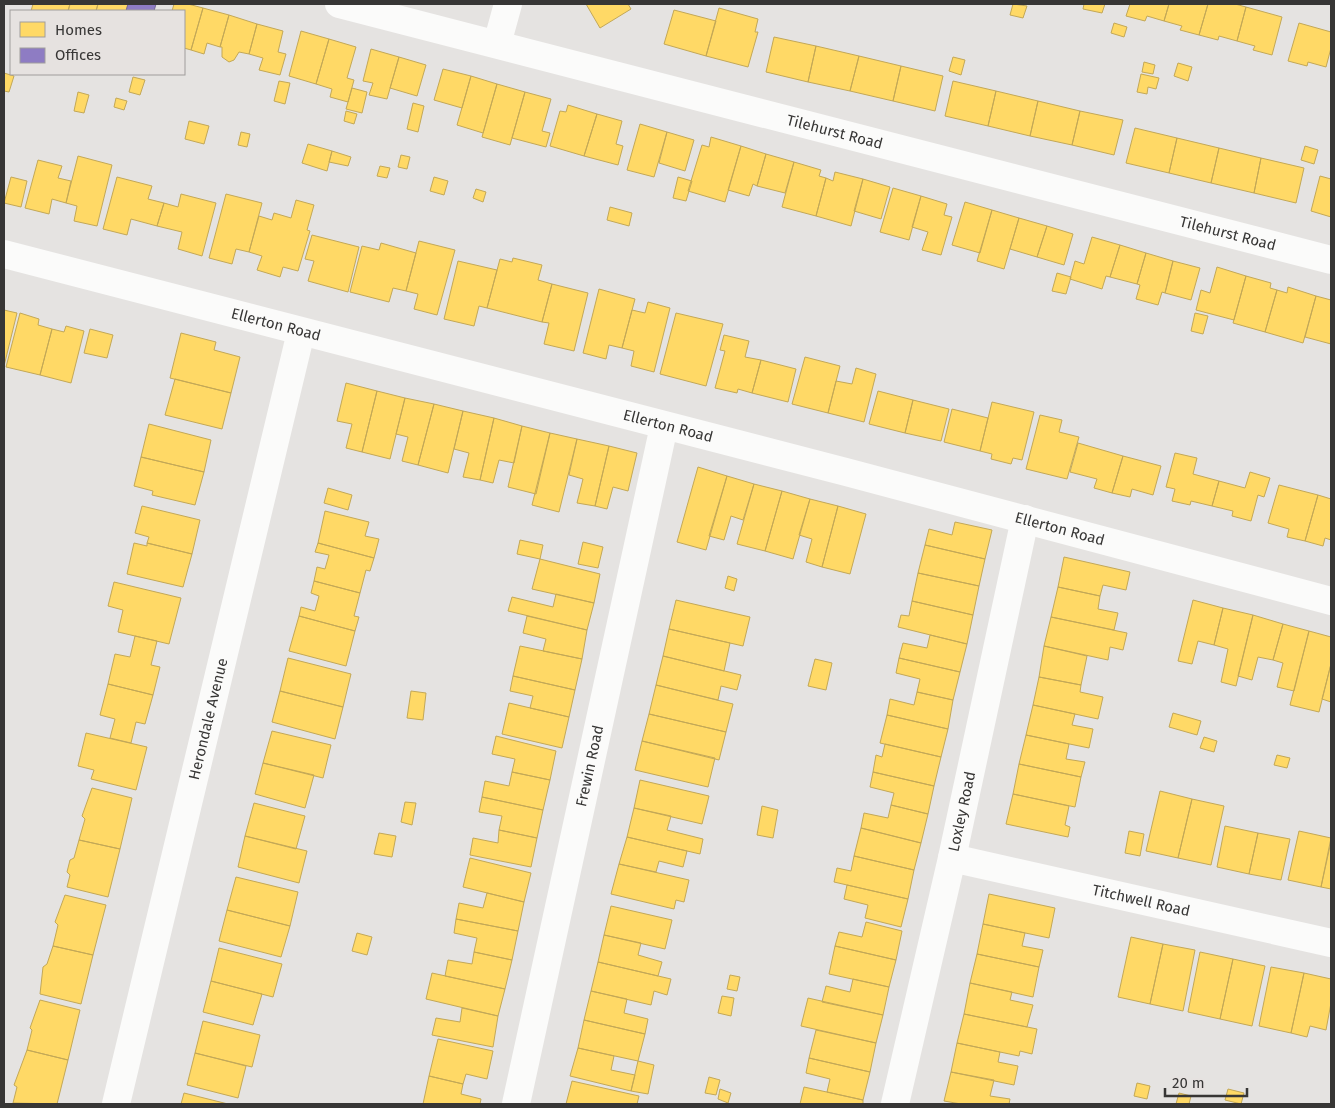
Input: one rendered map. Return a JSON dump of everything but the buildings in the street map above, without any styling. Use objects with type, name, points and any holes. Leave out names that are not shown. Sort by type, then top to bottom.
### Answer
[{"type":"street","name":"Tilehurst Road","points":[[339,4],[1331,260]]},
{"type":"street","points":[[497,44],[508,4]]},
{"type":"street","name":"Ellerton Road","points":[[4,254],[1025,519],[1331,601]]},
{"type":"street","name":"Herondale Avenue","points":[[116,1104],[301,332]]},
{"type":"street","name":"Frewin Road","points":[[516,1104],[664,426]]},
{"type":"street","name":"Loxley Road","points":[[895,1104],[952,858],[1025,519]]},
{"type":"street","name":"Titchwell Road","points":[[952,858],[1331,943]]}]
